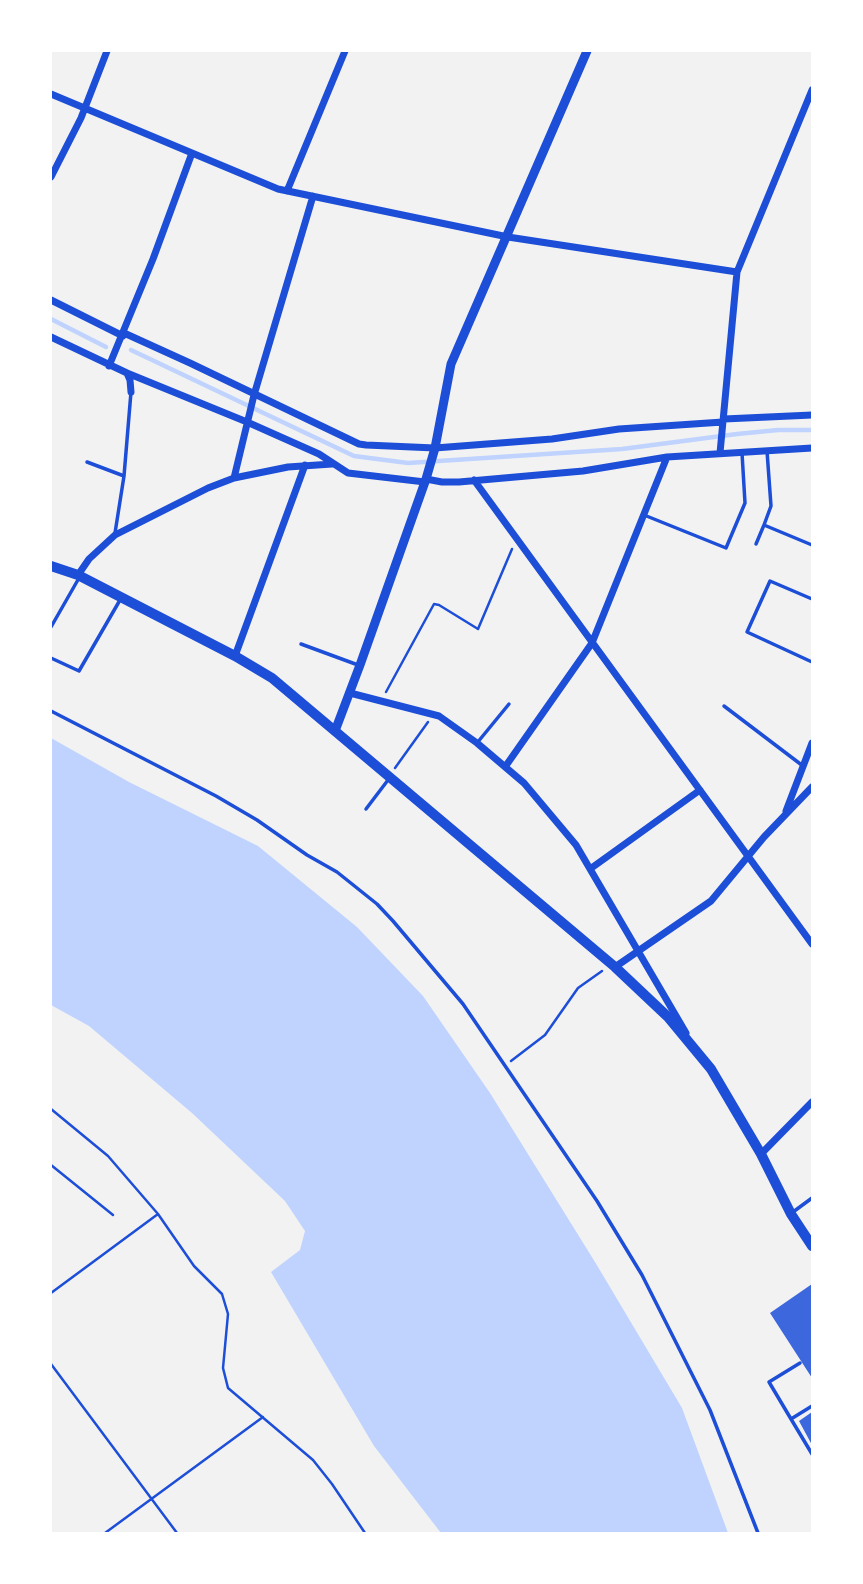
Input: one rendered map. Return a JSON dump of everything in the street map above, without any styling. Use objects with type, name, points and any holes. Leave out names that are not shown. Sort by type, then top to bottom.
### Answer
[{"type":"main road","points":[[51,566],[79,576],[236,656],[272,678],[614,966],[691,1042],[729,1098],[791,1214],[812,1246]]},
{"type":"street","points":[[51,177],[84,108],[107,51]]},
{"type":"street","points":[[287,191],[345,51]]},
{"type":"street","points":[[335,731],[425,481],[435,448],[451,364],[587,51]]},
{"type":"street","points":[[720,453],[737,272],[812,90]]},
{"type":"street","points":[[51,94],[278,189],[508,237],[737,272]]},
{"type":"street","points":[[109,366],[192,153]]},
{"type":"street","points":[[234,478],[254,395],[313,197]]},
{"type":"street","points":[[51,300],[359,444],[435,448],[552,439],[619,429],[812,415]]},
{"type":"street","points":[[51,337],[109,366],[319,454],[332,464],[360,476],[442,482],[583,471],[667,457],[812,448]]},
{"type":"street","points":[[127,373],[131,392]]},
{"type":"street","points":[[505,767],[592,643],[667,457]]},
{"type":"street","points":[[79,576],[89,559],[115,535],[208,488],[234,478],[305,465],[332,464]]},
{"type":"street","points":[[236,656],[305,465]]},
{"type":"street","points":[[474,480],[812,944]]},
{"type":"street","points":[[350,693],[434,714],[451,723],[524,783],[576,845],[691,1042]]},
{"type":"street","points":[[784,815],[812,743]]},
{"type":"street","points":[[614,966],[711,901],[784,815],[812,787]]},
{"type":"street","points":[[590,869],[700,790]]},
{"type":"street","points":[[761,1154],[812,1102]]},
{"type":"lane","points":[[115,535],[124,476],[131,392]]},
{"type":"lane","points":[[756,544],[771,506],[767,449]]},
{"type":"lane","points":[[644,515],[726,548],[745,503],[742,452]]},
{"type":"lane","points":[[88,462],[124,476]]},
{"type":"lane","points":[[764,525],[812,545]]},
{"type":"lane","points":[[51,627],[79,576]]},
{"type":"lane","points":[[812,599],[770,580],[747,632],[812,662]]},
{"type":"lane","points":[[51,658],[79,671],[121,599]]},
{"type":"lane","points":[[301,644],[360,665]]},
{"type":"lane","points":[[477,743],[509,704]]},
{"type":"lane","points":[[724,706],[803,766]]},
{"type":"lane","points":[[51,711],[216,796],[337,872],[393,921],[463,1004],[597,1201],[642,1275],[710,1410],[758,1533]]},
{"type":"lane","points":[[366,809],[389,777]]},
{"type":"lane","points":[[791,1214],[812,1198]]},
{"type":"lane","points":[[800,1363],[769,1382],[812,1454]]},
{"type":"lane","points":[[791,1419],[812,1406]]},
{"type":"path","points":[[381,701],[434,604],[478,629],[513,545],[519,541]]},
{"type":"path","points":[[389,777],[434,714]]},
{"type":"path","points":[[505,1065],[545,1035],[578,988],[614,966]]},
{"type":"path","points":[[51,1109],[108,1156],[158,1214],[194,1266],[222,1294],[228,1314],[222,1368],[228,1388],[313,1460],[365,1533]]},
{"type":"path","points":[[51,1165],[113,1215]]},
{"type":"path","points":[[51,1293],[158,1214]]},
{"type":"path","points":[[51,1364],[177,1533]]},
{"type":"path","points":[[105,1533],[264,1417]]},
{"type":"water","points":[[51,738],[129,782],[258,846],[357,927],[423,996],[490,1093],[682,1408],[728,1533],[441,1533],[374,1446],[271,1272],[300,1250],[305,1231],[285,1201],[192,1113],[89,1026],[51,1005]]},
{"type":"building","points":[[812,1284],[812,1378],[770,1313]]},
{"type":"building","points":[[812,1412],[812,1445],[799,1421]]},
{"type":"waterway","points":[[51,319],[106,347]]},
{"type":"waterway","points":[[131,350],[354,456],[408,463],[622,449],[737,434],[812,430]]}]
